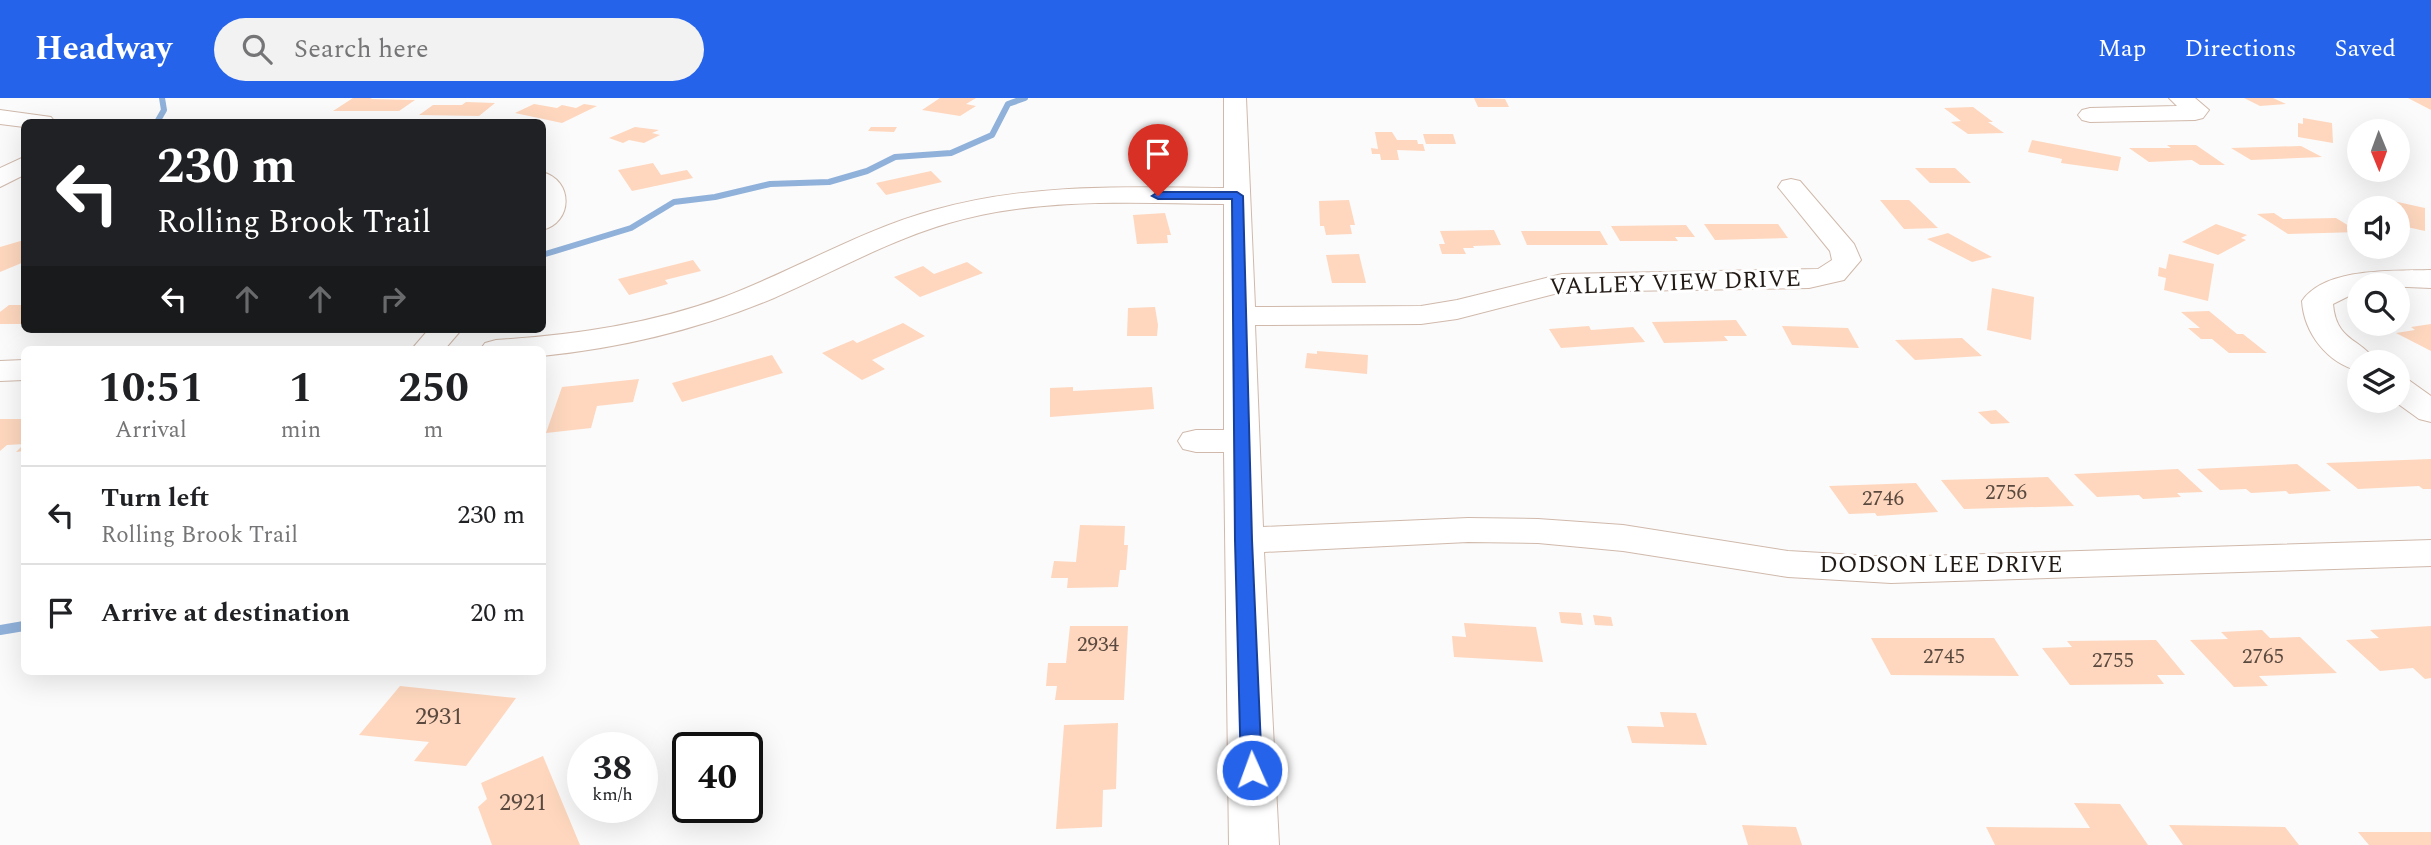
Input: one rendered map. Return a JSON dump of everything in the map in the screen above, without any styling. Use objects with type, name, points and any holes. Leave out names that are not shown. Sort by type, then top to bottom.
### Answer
[{"type":"street","points":[[1236,98],[1244,540],[1255,845]]},
{"type":"street","points":[[2090,115],[2194,113],[2197,110],[2180,98]]},
{"type":"street","points":[[0,117],[21,119]]},
{"type":"street","points":[[0,179],[21,167]]},
{"type":"street","points":[[546,183],[556,198],[554,209],[546,218]]},
{"type":"street","name":"VALLEY VIEW DRIVE","points":[[1240,316],[1422,315],[1464,309],[1525,290],[1562,284],[1802,280],[1826,277],[1840,270],[1847,260],[1844,250],[1791,187]]},
{"type":"street","points":[[538,346],[675,321],[764,291],[893,232],[959,212],[1037,199],[1237,196]]},
{"type":"street","points":[[2347,352],[2337,345],[2317,321],[2317,301],[2331,289],[2356,282],[2431,279]]},
{"type":"street","points":[[431,346],[442,333]]},
{"type":"street","points":[[0,371],[21,370]]},
{"type":"street","points":[[2410,397],[2431,412]]},
{"type":"street","points":[[1196,441],[1242,440]]},
{"type":"street","name":"DODSON LEE DRIVE","points":[[1244,540],[1468,530],[1538,531],[1623,538],[1788,564],[1891,570],[2431,553]]},
{"type":"building","points":[[353,98],[415,100],[399,111],[333,111]]},
{"type":"building","points":[[940,98],[976,98],[966,104],[976,106],[960,116],[922,110]]},
{"type":"building","points":[[1474,98],[1505,99],[1509,107],[1478,107]]},
{"type":"building","points":[[2244,98],[2273,98],[2286,104],[2260,106]]},
{"type":"building","points":[[2408,98],[2431,98],[2431,110]]},
{"type":"building","points":[[466,102],[495,103],[479,116],[419,115],[433,105],[462,105]]},
{"type":"building","points":[[534,104],[557,108],[562,105],[576,108],[584,104],[597,106],[562,123],[515,113]]},
{"type":"building","points":[[1973,107],[2004,133],[1968,134],[1951,122],[1961,121],[1944,108]]},
{"type":"building","points":[[2303,118],[2332,123],[2333,143],[2298,137],[2298,123],[2303,124]]},
{"type":"building","points":[[635,127],[659,130],[652,133],[660,135],[644,143],[629,140],[623,143],[609,138]]},
{"type":"building","points":[[871,127],[897,127],[894,132],[868,131]]},
{"type":"building","points":[[1375,132],[1392,132],[1397,140],[1417,140],[1418,144],[1423,144],[1425,151],[1397,150],[1399,160],[1381,160],[1380,154],[1372,154],[1371,148],[1378,149]]},
{"type":"building","points":[[1423,134],[1453,134],[1456,144],[1426,144]]},
{"type":"building","points":[[2032,140],[2121,157],[2118,171],[2061,163],[2062,159],[2028,152]]},
{"type":"building","points":[[1144,142],[1171,142],[1172,156],[1178,156],[1179,170],[1172,170],[1173,176],[1145,177]]},
{"type":"building","points":[[2167,145],[2196,145],[2225,165],[2200,165],[2192,160],[2149,162],[2129,148],[2171,148]]},
{"type":"building","points":[[2301,146],[2322,157],[2251,160],[2231,148]]},
{"type":"building","points":[[653,163],[661,175],[687,170],[693,178],[632,191],[618,170]]},
{"type":"building","points":[[1915,168],[1955,168],[1971,183],[1930,183]]},
{"type":"building","points":[[931,171],[942,182],[886,195],[876,183]]},
{"type":"building","points":[[1349,200],[1355,225],[1350,225],[1352,234],[1326,235],[1324,226],[1320,226],[1319,201]]},
{"type":"building","points":[[1880,200],[1909,200],[1938,228],[1904,229]]},
{"type":"building","points":[[2410,205],[2425,208],[2425,231],[2410,228]]},
{"type":"building","points":[[1165,213],[1171,235],[1167,235],[1168,243],[1137,244],[1133,215]]},
{"type":"building","points":[[2274,213],[2283,219],[2336,218],[2347,225],[2347,232],[2288,234],[2257,214]]},
{"type":"building","points":[[1704,224],[1778,224],[1788,238],[1715,240]]},
{"type":"building","points":[[2216,224],[2247,235],[2241,238],[2246,240],[2218,255],[2182,242]]},
{"type":"building","points":[[1686,225],[1695,237],[1675,237],[1678,241],[1620,241],[1611,226]]},
{"type":"building","points":[[1494,230],[1501,245],[1463,248],[1466,254],[1442,254],[1439,244],[1445,244],[1440,231]]},
{"type":"building","points":[[1521,231],[1600,231],[1608,245],[1527,245]]},
{"type":"building","points":[[1948,233],[1992,257],[1972,262],[1927,239]]},
{"type":"building","points":[[21,241],[21,263],[0,272],[0,247]]},
{"type":"building","points":[[1359,254],[1366,283],[1332,283],[1326,255]]},
{"type":"building","points":[[2169,254],[2214,264],[2208,301],[2164,290],[2166,278],[2158,276],[2159,267],[2166,269]]},
{"type":"building","points":[[693,260],[701,271],[665,280],[668,284],[629,295],[618,279]]},
{"type":"building","points":[[967,262],[983,273],[920,297],[894,277],[923,266],[934,274]]},
{"type":"building","points":[[1992,288],[2034,297],[2031,340],[1987,330]]},
{"type":"building","points":[[9,305],[21,305],[21,324],[0,324],[0,312]]},
{"type":"building","points":[[1155,307],[1157,336],[1127,336],[1128,308]]},
{"type":"building","points":[[2209,311],[2237,334],[2243,334],[2267,353],[2229,353],[2212,339],[2201,339],[2188,328],[2200,328],[2181,312]]},
{"type":"building","points":[[1736,320],[1747,336],[1724,336],[1728,341],[1664,343],[1652,322]]},
{"type":"building","points":[[903,323],[925,336],[872,360],[885,369],[862,380],[822,353],[853,340],[857,343]]},
{"type":"building","points":[[2431,324],[2431,351],[2402,336],[2410,336],[2410,331],[2415,330],[2411,327]]},
{"type":"building","points":[[1589,326],[1591,330],[1633,327],[1645,342],[1561,348],[1549,329]]},
{"type":"building","points":[[1782,326],[1848,328],[1859,348],[1792,345]]},
{"type":"building","points":[[1962,338],[1982,356],[1915,360],[1895,340]]},
{"type":"building","points":[[1317,351],[1368,355],[1367,374],[1305,368],[1307,353],[1317,354]]},
{"type":"building","points":[[772,355],[783,373],[682,402],[672,383]]},
{"type":"building","points":[[639,379],[633,402],[597,406],[591,428],[546,433],[562,387]]},
{"type":"building","points":[[1073,387],[1073,391],[1152,387],[1154,409],[1050,417],[1050,388]]},
{"type":"building","points":[[1996,410],[2010,423],[1991,424],[1978,412]]},
{"type":"building","points":[[0,419],[21,419],[21,444],[7,445],[0,451]]},
{"type":"building","points":[[2431,459],[2431,489],[2419,486],[2358,489],[2326,463]]},
{"type":"building","points":[[2297,464],[2331,491],[2289,494],[2286,491],[2251,493],[2246,489],[2220,490],[2197,469]]},
{"type":"building","points":[[2178,469],[2203,492],[2177,493],[2181,497],[2143,499],[2139,495],[2097,497],[2074,474]]},
{"type":"building","points":[[2048,477],[2074,506],[1964,509],[1941,480]]},
{"type":"building","points":[[1916,483],[1938,512],[1877,516],[1875,513],[1849,514],[1829,486]]},
{"type":"building","points":[[1080,525],[1125,526],[1124,545],[1128,545],[1126,570],[1120,570],[1118,587],[1067,588],[1068,578],[1051,578],[1054,561],[1076,562]]},
{"type":"building","points":[[1559,612],[1581,613],[1583,625],[1561,623]]},
{"type":"building","points":[[1593,615],[1611,617],[1613,626],[1595,625]]},
{"type":"building","points":[[1464,623],[1536,627],[1543,662],[1454,657],[1452,636],[1466,637]]},
{"type":"building","points":[[1070,626],[1128,626],[1124,700],[1055,700],[1057,686],[1046,686],[1048,663],[1066,663]]},
{"type":"building","points":[[2431,626],[2431,678],[2425,679],[2413,668],[2380,671],[2346,640],[2379,638],[2370,630]]},
{"type":"building","points":[[2262,630],[2270,638],[2300,637],[2337,673],[2259,676],[2268,686],[2234,687],[2190,640],[2228,639],[2221,632]]},
{"type":"building","points":[[1871,638],[1994,638],[2019,676],[1891,675]]},
{"type":"building","points":[[2156,640],[2185,675],[2157,675],[2164,684],[2070,685],[2042,648],[2072,647],[2067,641]]},
{"type":"building","points":[[400,686],[516,698],[466,766],[414,761],[429,742],[359,735]]},
{"type":"building","points":[[1660,712],[1696,713],[1707,745],[1632,743],[1627,726],[1664,727]]},
{"type":"building","points":[[1118,723],[1116,789],[1103,790],[1102,827],[1056,829],[1064,725]]},
{"type":"building","points":[[543,756],[567,814],[567,823],[571,823],[580,845],[492,845],[478,807],[487,799],[481,783]]},
{"type":"building","points":[[2074,803],[2120,804],[2148,845],[1995,845],[1986,827],[2090,828]]},
{"type":"building","points":[[1742,825],[1796,827],[1802,845],[1748,845]]},
{"type":"building","points":[[2169,825],[2285,827],[2299,845],[2183,845]]},
{"type":"building","points":[[2358,832],[2431,832],[2431,845],[2369,845]]},
{"type":"waterway","points":[[159,119],[164,110],[162,98]]},
{"type":"waterway","points":[[546,254],[631,228],[674,202],[715,197],[770,184],[829,182],[867,171],[895,157],[951,153],[992,135],[1008,104],[1025,98]]},
{"type":"waterway","points":[[0,630],[21,626]]},
{"type":"route","points":[[1158,196],[1237,196],[1252,770]]}]
